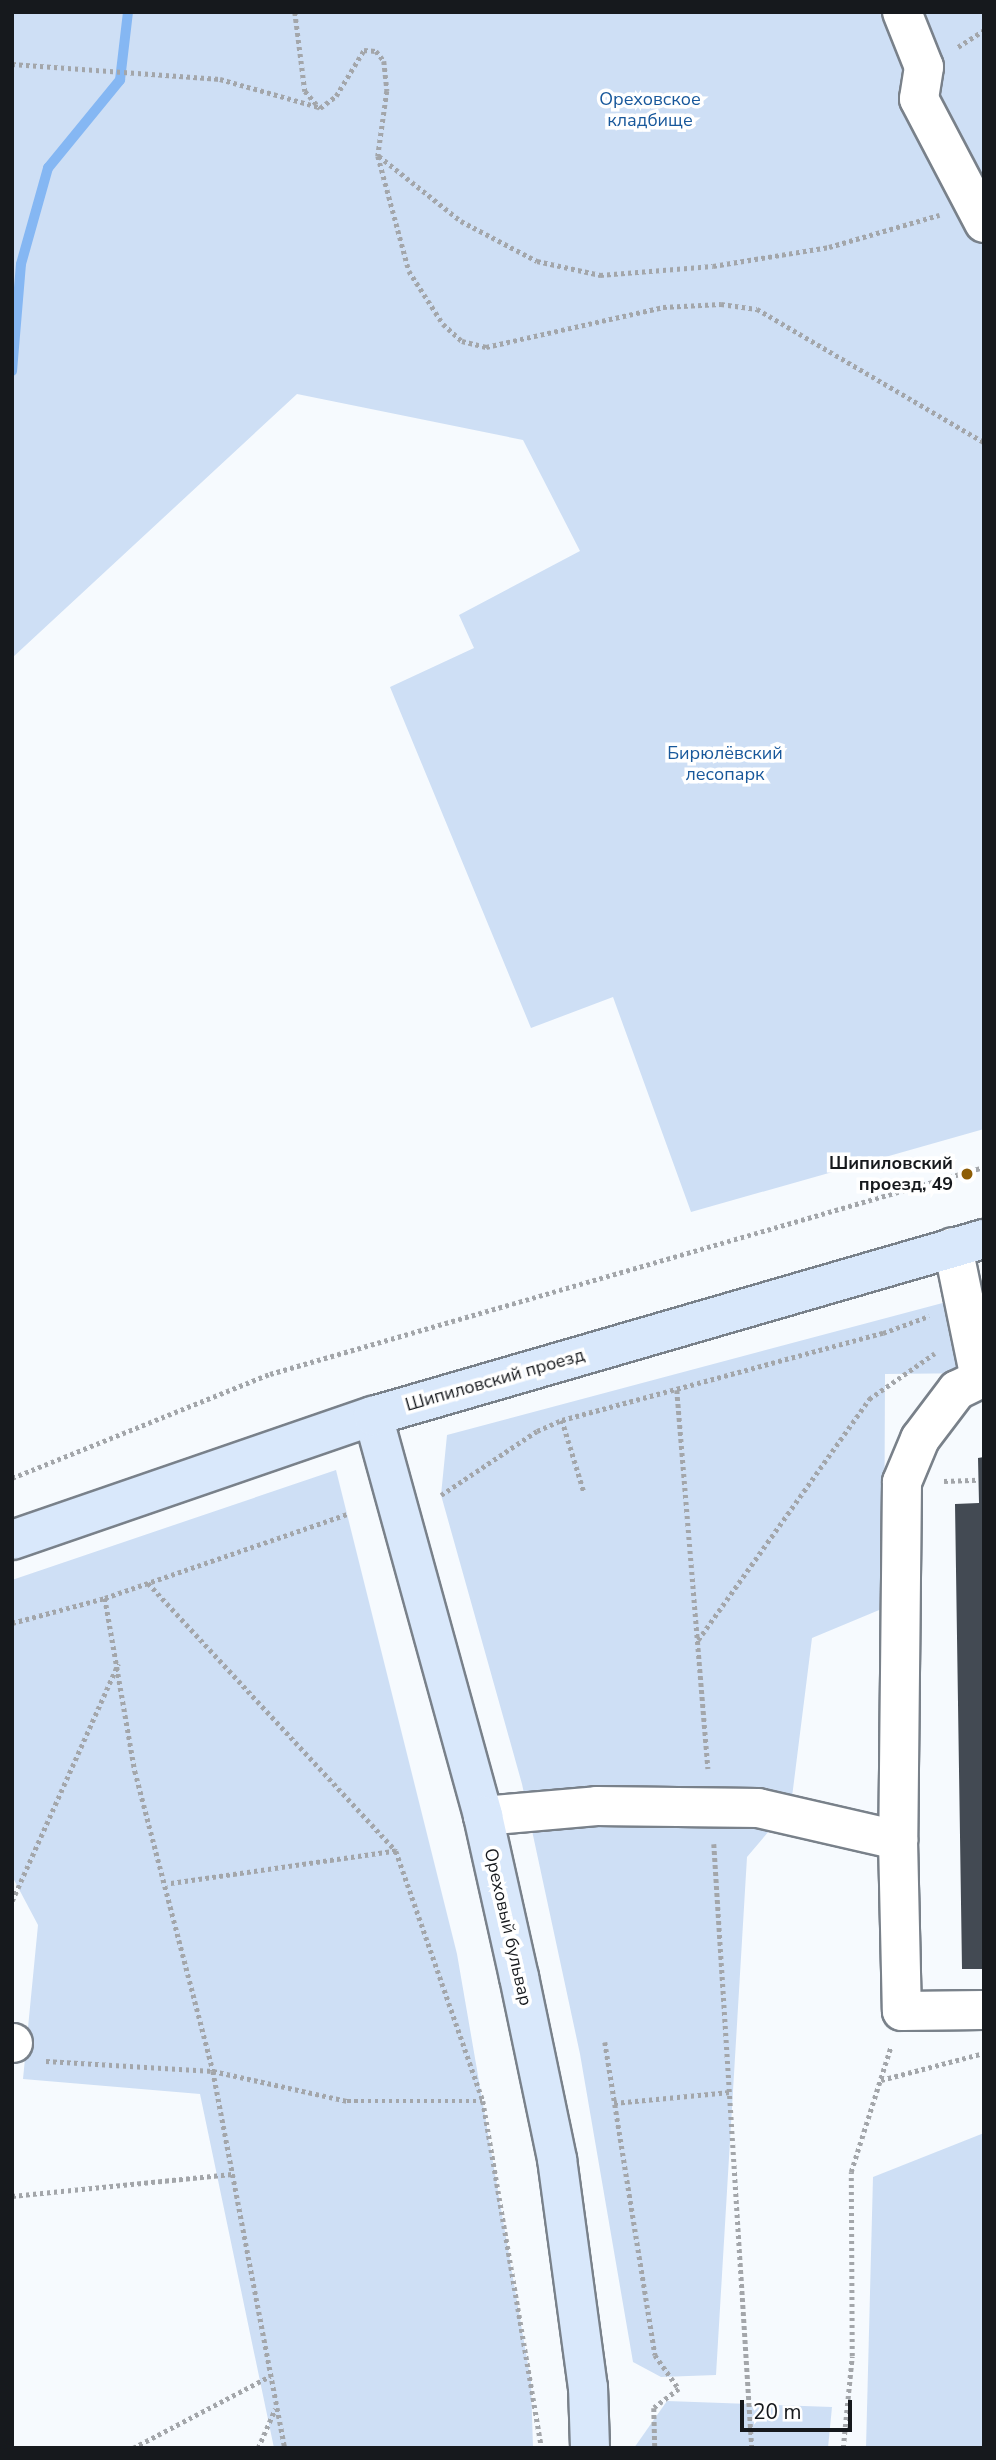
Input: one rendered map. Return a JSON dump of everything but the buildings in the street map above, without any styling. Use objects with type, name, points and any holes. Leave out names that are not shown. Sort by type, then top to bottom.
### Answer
[{"type":"main road","name":"Шипиловский проезд","points":[[12,1540],[373,1416],[969,1243]]},
{"type":"main road","name":"Ореховый бульвар","points":[[373,1416],[483,1816],[557,2159],[587,2387],[590,2448]]},
{"type":"lane","points":[[901,12],[924,67],[919,99],[979,214]]},
{"type":"lane","points":[[969,1243],[967,1315],[982,1378],[957,1390],[920,1438],[902,1482],[898,1840],[902,2011],[984,2010]]},
{"type":"lane","points":[[483,1816],[597,1806],[758,1808],[898,1840]]},
{"type":"path","points":[[295,12],[305,91],[320,108]]},
{"type":"path","points":[[320,108],[336,96],[364,50],[376,51],[384,61],[387,91],[378,156],[409,271],[443,324],[462,341],[486,347],[663,307],[721,304],[757,309],[984,442]]},
{"type":"path","points":[[12,64],[220,79],[320,108]]},
{"type":"path","points":[[378,156],[461,222],[537,261],[600,275],[712,266],[828,247],[979,214]]},
{"type":"path","points":[[12,1478],[270,1374],[984,1167]]},
{"type":"path","points":[[441,1495],[537,1431],[562,1420],[883,1333],[967,1315]]},
{"type":"path","points":[[697,1641],[869,1399],[967,1315]]},
{"type":"path","points":[[677,1390],[711,1808],[752,2448]]},
{"type":"path","points":[[562,1420],[584,1492]]},
{"type":"path","points":[[12,1623],[105,1598],[347,1514]]},
{"type":"path","points":[[149,1583],[396,1851],[482,2101],[542,2448]]},
{"type":"path","points":[[105,1598],[135,1772],[167,1884],[213,2071],[285,2448]]},
{"type":"path","points":[[12,1901],[118,1664]]},
{"type":"path","points":[[167,1884],[396,1851]]},
{"type":"path","points":[[844,2448],[852,2356],[851,2172],[902,2011]]},
{"type":"path","points":[[605,2042],[655,2355],[679,2389],[654,2408],[656,2448]]},
{"type":"path","points":[[21,2049],[213,2071],[347,2101],[482,2101]]},
{"type":"path","points":[[880,2080],[984,2053]]},
{"type":"path","points":[[614,2103],[730,2092]]},
{"type":"path","points":[[12,2196],[232,2174]]},
{"type":"path","points":[[133,2448],[270,2376]]},
{"type":"path","points":[[258,2448],[276,2409]]},
{"type":"green space","name":"Бирюлёвский лесопарк","points":[[12,12],[984,12],[984,1129],[691,1212],[613,997],[531,1028],[390,687],[474,648],[459,615],[580,551],[523,440],[297,394],[12,658]]},
{"type":"green space","points":[[984,1292],[984,1373],[885,1374],[884,1608],[812,1638],[791,1805],[747,1857],[716,2375],[661,2377],[633,2362],[580,2054],[522,1784],[441,1495],[447,1435]]},
{"type":"green space","points":[[336,1470],[457,1954],[531,2382],[533,2448],[274,2448],[200,2094],[23,2079],[38,1925],[12,1876],[12,1580]]},
{"type":"green space","points":[[984,2133],[984,2448],[866,2448],[873,2177]]},
{"type":"green space","points":[[667,2401],[832,2407],[828,2448],[634,2448]]},
{"type":"waterway","points":[[12,371],[21,264],[48,168],[120,80],[128,12]]},
{"type":"place","name":"Шипиловский проезд, 49","points":[[967,1174]]},
{"type":"park label","name":"Ореховское кладбище","points":[[650,110]]}]
